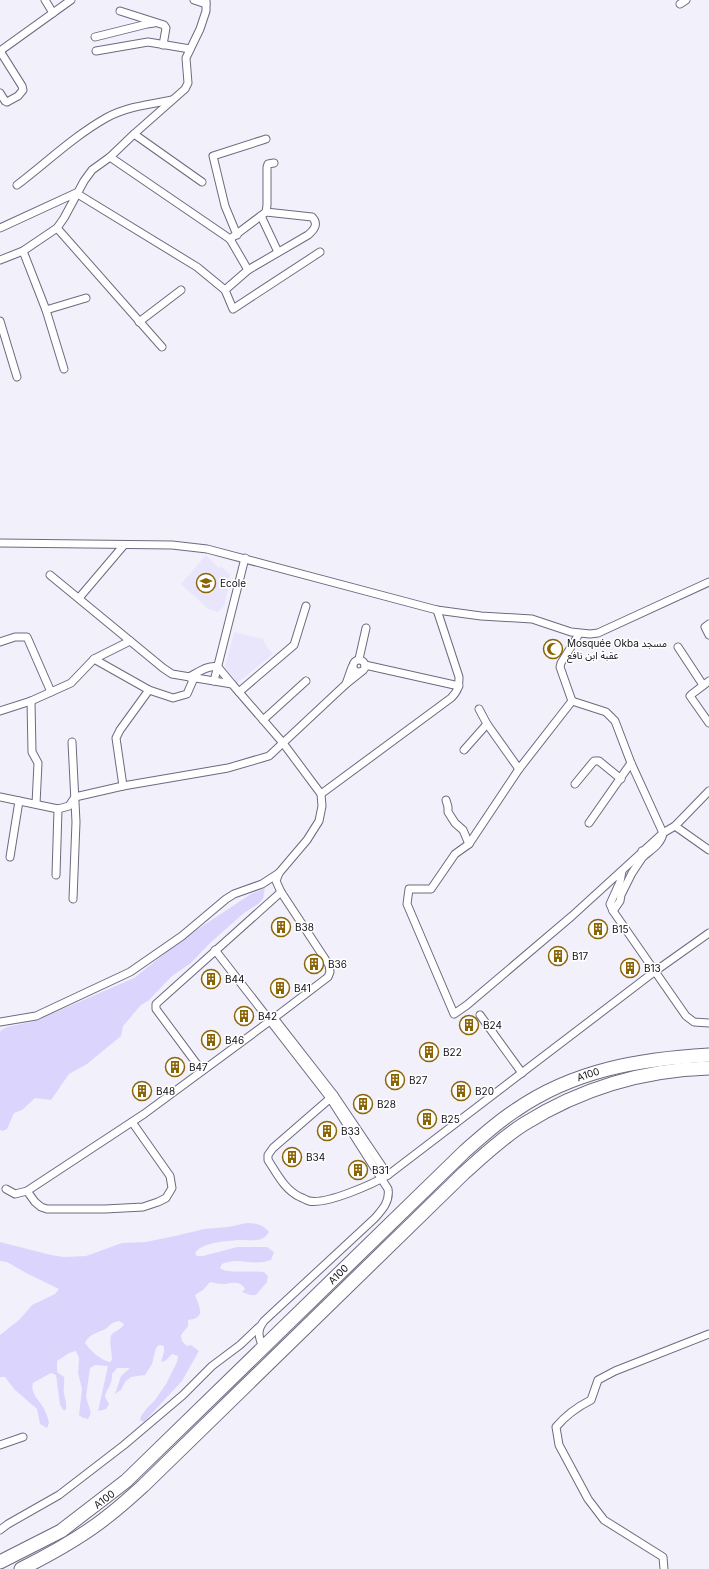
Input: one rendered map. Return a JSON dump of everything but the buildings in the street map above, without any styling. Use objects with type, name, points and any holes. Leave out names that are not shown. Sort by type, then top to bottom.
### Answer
[{"type":"highway","points":[[592,1072],[640,1057],[709,1047]]},
{"type":"highway","name":"A100","points":[[0,1562],[61,1531],[126,1481],[464,1152],[516,1110],[567,1081],[592,1072],[638,1062],[709,1055]]},
{"type":"highway","name":"A100","points":[[21,1569],[75,1539],[108,1517],[143,1486],[493,1146],[522,1125],[561,1103],[618,1082],[671,1071],[709,1068]]},
{"type":"highway","points":[[618,1082],[709,1076]]},
{"type":"street","points":[[45,0],[53,13]]},
{"type":"street","points":[[0,93],[4,101],[7,102],[18,96],[23,90],[0,51],[71,0]]},
{"type":"street","points":[[0,260],[23,251],[57,228],[66,214],[76,193],[92,170],[110,157],[185,89],[188,83],[186,58],[206,11],[206,2],[194,0]]},
{"type":"street","points":[[120,11],[164,25],[166,28],[163,45]]},
{"type":"street","points":[[96,37],[146,24],[158,23]]},
{"type":"street","points":[[96,52],[148,42],[190,49]]},
{"type":"street","points":[[17,186],[79,136],[107,118],[133,108],[172,100]]},
{"type":"street","points":[[134,134],[202,182]]},
{"type":"street","points":[[237,235],[225,206],[213,156],[266,139]]},
{"type":"street","points":[[110,157],[230,239],[248,270]]},
{"type":"street","points":[[230,239],[264,214],[267,205],[267,167],[268,164],[274,163]]},
{"type":"street","points":[[0,228],[76,193]]},
{"type":"street","points":[[76,193],[197,267],[225,290],[233,309],[320,252]]},
{"type":"street","points":[[225,290],[248,270],[308,235],[314,230],[316,225],[315,220],[312,218],[264,214]]},
{"type":"street","points":[[264,214],[278,252]]},
{"type":"street","points":[[57,228],[162,347]]},
{"type":"street","points":[[23,251],[46,310],[64,369]]},
{"type":"street","points":[[139,322],[181,290]]},
{"type":"street","points":[[46,310],[86,298]]},
{"type":"street","points":[[0,320],[17,377]]},
{"type":"street","points":[[0,543],[172,545],[207,549],[437,610],[481,616],[532,619],[579,634],[598,633],[709,582]]},
{"type":"street","points":[[79,598],[124,545]]},
{"type":"street","points":[[214,681],[245,558]]},
{"type":"street","points":[[50,575],[162,668],[172,674],[232,684]]},
{"type":"street","points":[[239,692],[294,645],[306,606]]},
{"type":"street","points":[[321,794],[457,692],[459,686],[457,671],[437,610]]},
{"type":"street","points":[[709,624],[704,627],[709,635]]},
{"type":"street","points":[[359,660],[366,628]]},
{"type":"street","points":[[572,701],[560,667],[579,634]]},
{"type":"street","points":[[0,642],[15,637],[27,637],[51,692]]},
{"type":"street","points":[[0,711],[31,701],[71,683],[94,659],[130,641]]},
{"type":"street","points":[[678,647],[706,683],[690,696],[709,723]]},
{"type":"street","points":[[0,1022],[36,1016],[130,972],[182,936],[226,899],[234,894],[262,884],[279,873],[307,840],[318,821],[322,806],[321,794],[283,743],[218,667],[210,666],[191,678],[187,694],[173,698],[149,690],[94,659]]},
{"type":"street","points":[[346,684],[354,662],[359,660]]},
{"type":"street","points":[[0,797],[58,809],[69,806],[75,797],[123,786],[228,768],[269,756],[363,668],[364,662],[359,660]]},
{"type":"street","points":[[352,667],[356,672],[363,668],[459,686]]},
{"type":"street","points":[[263,720],[306,681]]},
{"type":"street","points":[[123,786],[116,738],[120,730],[149,690]]},
{"type":"street","points":[[31,701],[32,752],[38,763],[36,804]]},
{"type":"street","points":[[572,701],[606,712],[615,721],[631,763],[663,833]]},
{"type":"street","points":[[572,701],[519,769],[469,844],[455,854],[432,889],[409,889],[407,904],[454,1014],[467,1005],[561,926],[622,870],[642,854],[663,833],[675,826],[709,791]]},
{"type":"street","points":[[480,709],[487,724],[519,769]]},
{"type":"street","points":[[464,750],[487,724]]},
{"type":"street","points":[[72,742],[76,822],[73,899]]},
{"type":"street","points":[[575,784],[594,761],[599,761],[621,779]]},
{"type":"street","points":[[589,823],[631,763]]},
{"type":"street","points":[[446,800],[448,812],[455,824],[463,830],[469,844]]},
{"type":"street","points":[[10,857],[19,801]]},
{"type":"street","points":[[56,875],[58,809]]},
{"type":"street","points":[[675,826],[709,850]]},
{"type":"street","points":[[613,911],[620,901],[621,894],[642,854]]},
{"type":"street","points":[[622,870],[620,882],[610,904],[613,911],[686,1016],[694,1022],[709,1023]]},
{"type":"street","points":[[6,1189],[15,1194],[28,1191],[132,1122],[272,1020],[328,977],[330,972],[329,965],[281,892],[276,881],[279,873]]},
{"type":"street","points":[[202,1071],[156,1009],[156,1004],[281,892]]},
{"type":"street","points":[[332,1097],[273,1148],[268,1155],[268,1160],[290,1190],[299,1197],[310,1201],[328,1199],[356,1191],[385,1176],[654,972],[709,933]]},
{"type":"street","points":[[0,1530],[59,1495],[183,1395],[212,1366],[240,1345],[375,1218],[389,1197],[385,1176],[332,1097],[215,950]]},
{"type":"street","points":[[480,1015],[522,1073]]},
{"type":"street","points":[[28,1191],[35,1202],[41,1207],[59,1210],[134,1208],[151,1205],[166,1198],[172,1188],[170,1176],[132,1122]]},
{"type":"street","points":[[259,1327],[258,1334],[263,1347]]},
{"type":"street","points":[[664,1569],[663,1557],[604,1520],[588,1499],[560,1445],[556,1427],[565,1416],[580,1405],[591,1400],[598,1380],[615,1371],[709,1334]]},
{"type":"street","points":[[0,1445],[23,1438]]},
{"type":"shaded area","name":"Ecole","points":[[206,555],[219,568],[220,566],[231,575],[228,580],[230,581],[224,606],[218,612],[208,609],[181,584]]},
{"type":"shaded area","points":[[234,632],[264,639],[267,647],[273,654],[237,683],[225,667]]},
{"type":"shaded area","points":[[265,888],[263,899],[258,904],[244,913],[210,943],[191,963],[172,976],[148,1001],[141,1005],[123,1026],[121,1036],[87,1064],[69,1074],[51,1100],[35,1098],[22,1110],[14,1113],[7,1129],[3,1131],[0,1130],[1,1030],[7,1027],[35,1021],[134,978],[174,946],[204,925],[251,894]]},
{"type":"shaded area","points":[[254,1223],[262,1226],[269,1232],[265,1237],[259,1240],[228,1241],[203,1246],[195,1253],[197,1256],[203,1256],[237,1247],[267,1247],[274,1252],[271,1260],[264,1262],[234,1261],[222,1264],[220,1268],[228,1271],[264,1272],[268,1276],[267,1282],[256,1295],[250,1295],[242,1292],[245,1289],[238,1283],[222,1284],[210,1282],[203,1290],[195,1295],[200,1307],[200,1314],[194,1319],[188,1320],[188,1326],[181,1335],[182,1341],[187,1346],[191,1345],[199,1351],[182,1381],[144,1422],[140,1420],[141,1416],[166,1384],[177,1362],[178,1356],[172,1354],[165,1361],[161,1362],[164,1346],[159,1345],[156,1348],[152,1364],[145,1375],[131,1377],[125,1382],[121,1390],[115,1394],[121,1376],[130,1368],[117,1368],[112,1374],[111,1382],[105,1397],[109,1404],[106,1409],[98,1411],[108,1366],[95,1365],[90,1368],[86,1397],[91,1413],[88,1419],[79,1415],[82,1389],[78,1373],[79,1358],[76,1351],[69,1353],[57,1361],[57,1372],[64,1377],[66,1409],[64,1411],[60,1405],[56,1375],[51,1373],[33,1383],[32,1386],[47,1417],[49,1423],[47,1428],[40,1424],[37,1409],[14,1389],[5,1377],[0,1377],[0,1335],[19,1320],[32,1305],[55,1294],[59,1289],[7,1262],[0,1261],[0,1242],[51,1255],[64,1257],[86,1256],[122,1243],[145,1242],[204,1229]],"holes":[[[119,1321],[124,1324],[111,1335],[110,1341],[112,1360],[110,1362],[102,1359],[85,1343],[89,1337],[107,1328],[111,1324]]]},
{"type":"place","name":"Ecole","points":[[206,583]]},
{"type":"place","name":"Mosquée Okba مسجد عقبة ابن نافع","points":[[553,649]]},
{"type":"place","name":"B38","points":[[281,927]]},
{"type":"place","name":"B15","points":[[598,929]]},
{"type":"place","name":"B17","points":[[558,956]]},
{"type":"place","name":"B36","points":[[314,964]]},
{"type":"place","name":"B13","points":[[630,968]]},
{"type":"place","name":"B44","points":[[211,979]]},
{"type":"place","name":"B41","points":[[280,988]]},
{"type":"place","name":"B42","points":[[244,1016]]},
{"type":"place","name":"B24","points":[[469,1025]]},
{"type":"place","name":"B46","points":[[211,1040]]},
{"type":"place","name":"B22","points":[[429,1052]]},
{"type":"place","name":"B47","points":[[175,1067]]},
{"type":"place","name":"B27","points":[[395,1080]]},
{"type":"place","name":"B48","points":[[142,1091]]},
{"type":"place","name":"B20","points":[[461,1091]]},
{"type":"place","name":"B28","points":[[363,1104]]},
{"type":"place","name":"B25","points":[[427,1119]]},
{"type":"place","name":"B33","points":[[327,1131]]},
{"type":"place","name":"B34","points":[[292,1157]]},
{"type":"place","name":"B31","points":[[358,1170]]}]
